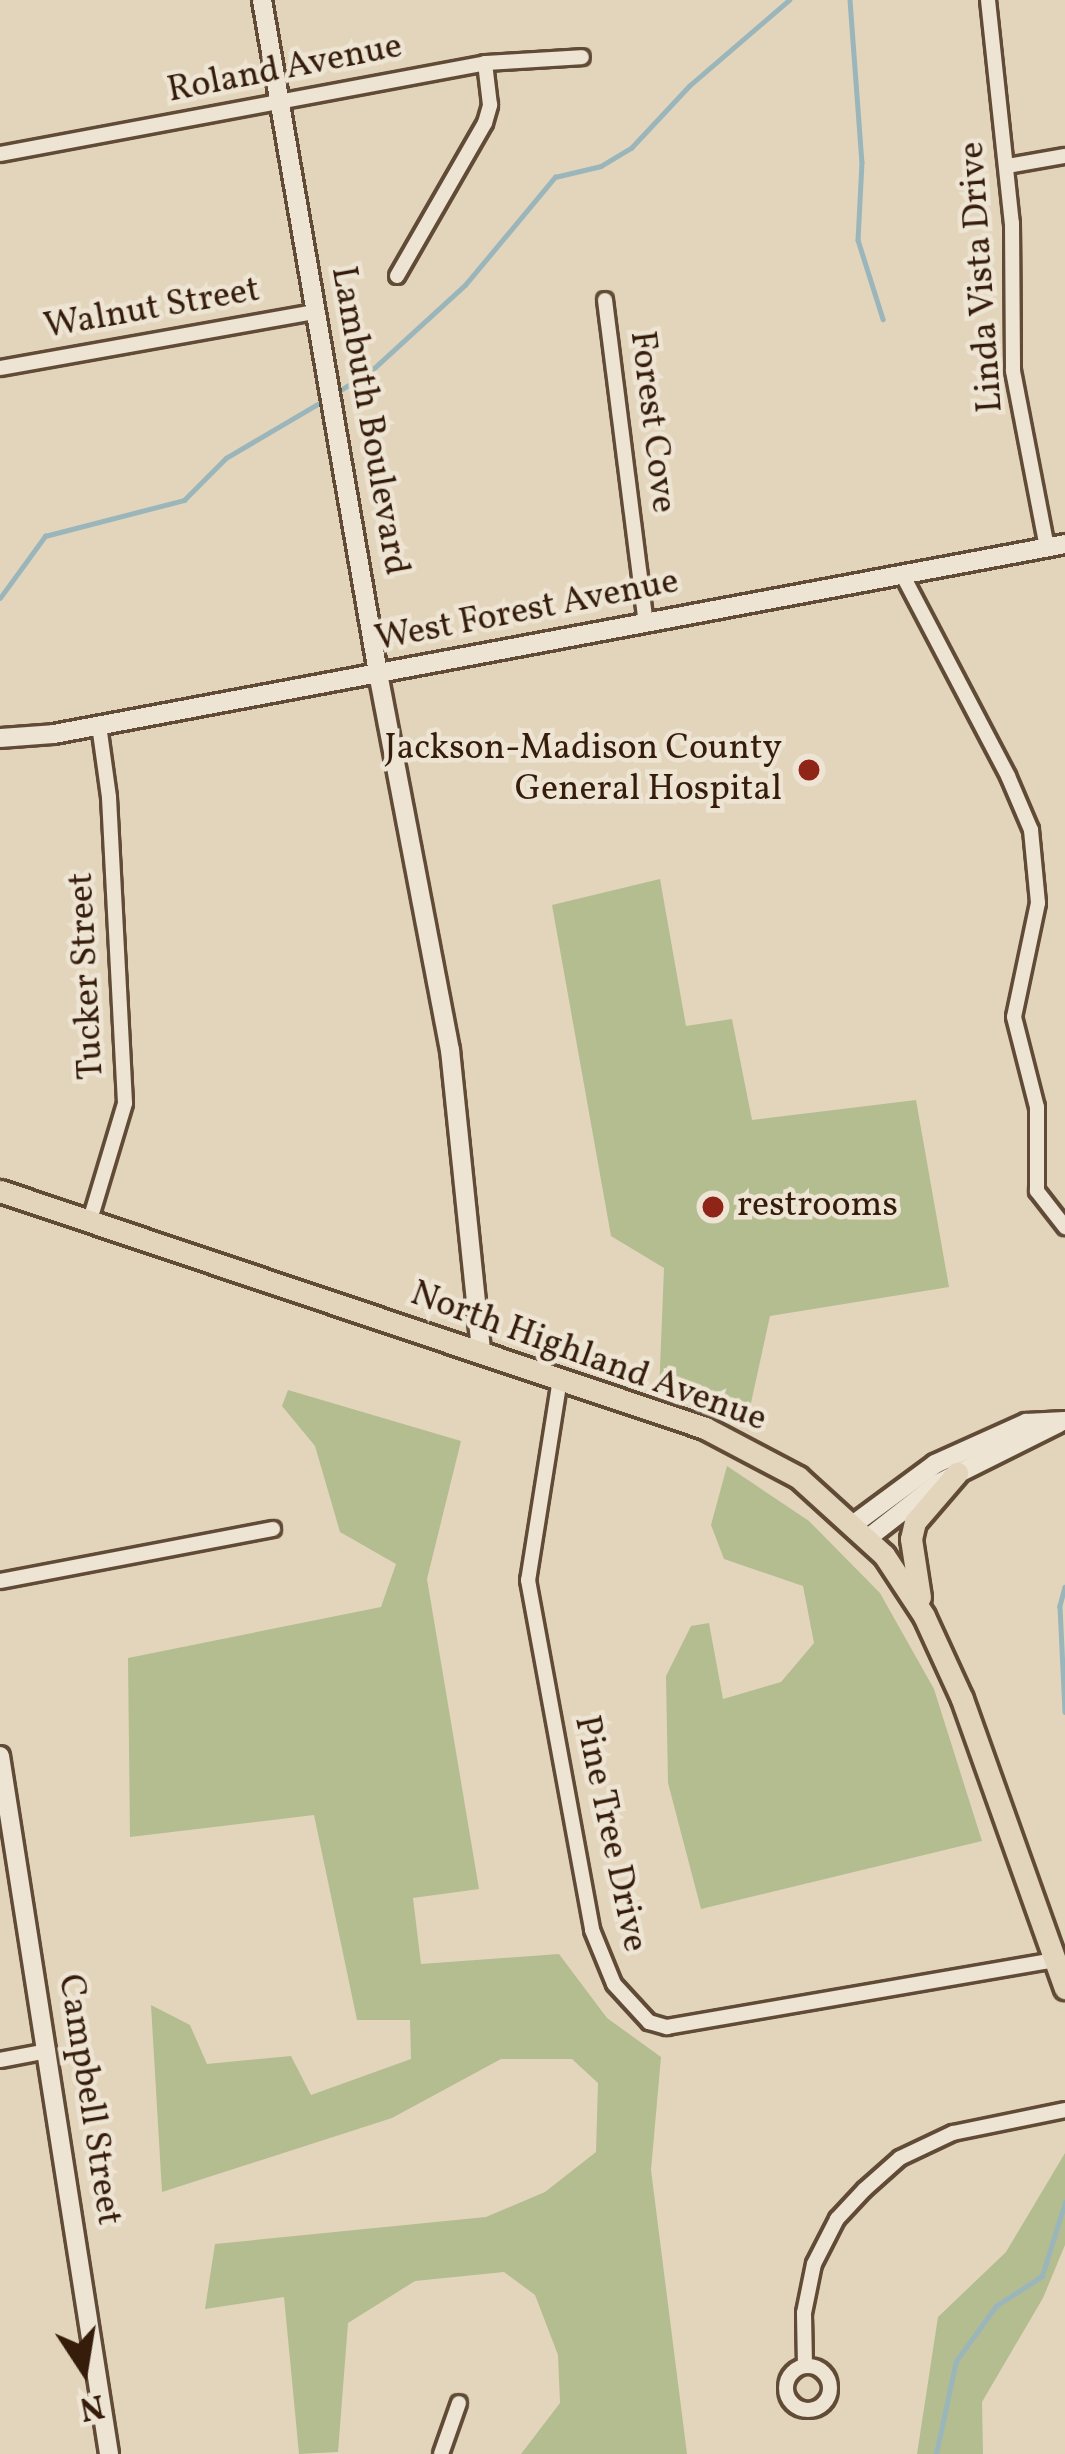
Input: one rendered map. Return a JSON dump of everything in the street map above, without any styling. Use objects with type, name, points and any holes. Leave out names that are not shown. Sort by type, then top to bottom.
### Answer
[{"type":"main road","name":"North Highland Avenue","points":[[0,1191],[742,1443],[798,1477],[861,1531],[924,1616],[962,1699],[1065,1988]]},
{"type":"main road","points":[[924,1616],[911,1539],[929,1499],[957,1473]]},
{"type":"street","name":"Lambuth Boulevard","points":[[262,0],[325,377],[462,1124],[481,1352]]},
{"type":"street","name":"Linda Vista Drive","points":[[988,0],[1008,166],[1011,355],[1056,546]]},
{"type":"street","name":"Roland Avenue","points":[[0,154],[485,63],[582,57]]},
{"type":"street","points":[[397,276],[485,123],[490,105],[485,63]]},
{"type":"street","points":[[1008,166],[1065,156]]},
{"type":"street","name":"Forest Cove","points":[[604,300],[646,623]]},
{"type":"street","name":"Walnut Street","points":[[0,368],[315,312]]},
{"type":"street","name":"West Forest Avenue","points":[[0,738],[99,725],[1056,546]]},
{"type":"street","points":[[902,574],[999,757],[1031,830],[1038,903],[1014,1017],[1037,1107],[1037,1191],[1065,1227]]},
{"type":"street","name":"Tucker Street","points":[[90,1220],[124,1103],[109,797],[99,725]]},
{"type":"street","name":"Pine Tree Drive","points":[[560,1379],[529,1580],[592,1930],[614,1984],[649,2022],[667,2027],[1055,1960]]},
{"type":"street","points":[[861,1531],[935,1464],[1026,1424],[1064,1420]]},
{"type":"street","points":[[861,1531],[957,1473],[1064,1420]]},
{"type":"street","points":[[0,1581],[273,1529]]},
{"type":"street","name":"Campbell Street","points":[[0,1756],[109,2454]]},
{"type":"street","points":[[0,2060],[48,2050]]},
{"type":"street","points":[[805,2366],[804,2313],[814,2264],[837,2219],[865,2190],[900,2158],[953,2133],[1065,2110]]},
{"type":"street","points":[[441,2454],[459,2403]]},
{"type":"green space","points":[[660,879],[686,1026],[732,1019],[752,1120],[916,1100],[949,1287],[770,1316],[749,1412],[659,1393],[664,1268],[611,1236],[552,905]]},
{"type":"green space","points":[[288,1390],[461,1441],[427,1579],[479,1889],[413,1898],[421,1964],[559,1954],[607,2018],[661,2057],[651,2170],[687,2454],[521,2454],[560,2403],[558,2355],[535,2295],[504,2272],[415,2281],[348,2323],[338,2452],[299,2454],[284,2297],[205,2309],[215,2244],[486,2217],[545,2192],[596,2152],[598,2083],[572,2059],[501,2059],[392,2118],[162,2192],[151,2005],[190,2025],[207,2064],[291,2056],[311,2095],[411,2059],[410,2020],[357,2020],[314,1815],[130,1837],[128,1658],[381,1607],[396,1564],[340,1532],[315,1446],[282,1406]]},
{"type":"green space","points":[[727,1466],[809,1521],[880,1593],[934,1689],[982,1841],[701,1909],[668,1783],[666,1676],[691,1626],[709,1623],[723,1699],[781,1682],[814,1643],[803,1586],[724,1559],[711,1525]]},
{"type":"green space","points":[[1065,2153],[1065,2245],[1043,2298],[982,2402],[983,2454],[917,2454],[938,2317],[1006,2252]]},
{"type":"waterway","points":[[336,393],[371,371],[465,285],[555,177],[601,166],[631,148],[689,86],[789,0]]},
{"type":"waterway","points":[[850,0],[862,162],[858,240],[883,319]]},
{"type":"waterway","points":[[0,598],[45,536],[184,500],[226,458],[326,399]]},
{"type":"waterway","points":[[1065,1587],[1060,1606],[1065,1712]]},
{"type":"waterway","points":[[936,2454],[956,2361],[996,2306],[1042,2276],[1065,2202]]},
{"type":"place","name":"Jackson-Madison County General Hospital","points":[[809,770]]},
{"type":"place","name":"restrooms","points":[[713,1207]]}]
